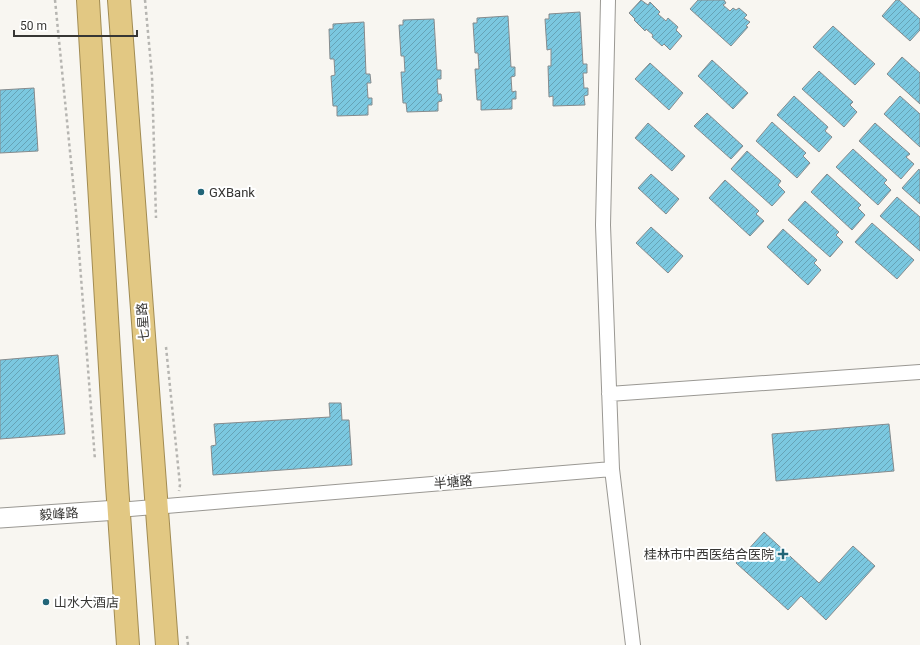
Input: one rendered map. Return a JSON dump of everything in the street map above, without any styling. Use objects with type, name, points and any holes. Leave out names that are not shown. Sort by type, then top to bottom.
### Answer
[{"type":"highway","points":[[88,0],[118,510],[128,645]]},
{"type":"highway","name":"七星路","points":[[119,0],[167,507],[167,645]]},
{"type":"main road","name":"毅峰路","points":[[0,518],[118,510]]},
{"type":"street","points":[[608,0],[603,225],[609,394],[612,469],[633,645]]},
{"type":"street","points":[[609,394],[920,372]]},
{"type":"street","name":"半塘路","points":[[118,510],[612,469]]},
{"type":"path","points":[[55,0],[76,212],[95,462]]},
{"type":"path","points":[[145,0],[152,76],[156,219]]},
{"type":"path","points":[[166,345],[180,485],[167,507]]},
{"type":"path","points":[[186,629],[188,645]]},
{"type":"building","points":[[641,0],[648,5],[650,2],[660,12],[658,14],[666,21],[668,18],[678,27],[676,30],[682,36],[670,50],[664,44],[662,46],[646,29],[645,31],[629,13]]},
{"type":"building","points":[[698,0],[724,0],[726,3],[723,5],[730,11],[733,8],[736,10],[739,8],[747,15],[744,18],[750,22],[746,26],[748,27],[731,46],[690,9]]},
{"type":"building","points":[[896,0],[899,0],[920,19],[920,30],[910,41],[882,16]]},
{"type":"building","points":[[580,12],[583,64],[587,64],[587,73],[583,73],[584,88],[588,88],[588,95],[584,96],[585,105],[553,106],[553,96],[549,97],[548,66],[551,66],[551,49],[547,50],[545,19],[549,19],[549,14]]},
{"type":"building","points":[[508,16],[511,67],[515,67],[515,76],[511,77],[512,92],[516,91],[516,99],[512,99],[512,109],[481,110],[481,100],[477,100],[475,69],[479,69],[478,53],[475,53],[473,23],[477,23],[477,18]]},
{"type":"building","points":[[434,19],[437,70],[441,70],[441,79],[437,79],[438,94],[441,94],[442,101],[438,102],[438,111],[407,112],[406,103],[403,103],[401,72],[405,72],[404,56],[401,56],[399,25],[403,25],[403,20]]},
{"type":"building","points":[[364,22],[366,74],[370,74],[371,83],[367,83],[368,98],[372,98],[372,105],[368,105],[368,115],[337,116],[337,106],[333,106],[331,76],[335,75],[334,59],[330,59],[329,29],[333,29],[333,24]]},
{"type":"building","points":[[833,26],[875,64],[855,85],[813,47]]},
{"type":"building","points":[[902,57],[920,73],[920,104],[887,74]]},
{"type":"building","points":[[712,60],[748,93],[733,109],[698,76]]},
{"type":"building","points":[[650,63],[683,93],[669,110],[635,79]]},
{"type":"building","points":[[819,71],[853,102],[850,105],[857,112],[844,127],[802,89]]},
{"type":"building","points":[[34,88],[38,151],[0,153],[0,90]]},
{"type":"building","points":[[794,96],[828,127],[825,131],[832,137],[819,152],[777,115]]},
{"type":"building","points":[[900,96],[920,114],[920,147],[884,114]]},
{"type":"building","points":[[707,113],[743,146],[731,159],[694,126]]},
{"type":"building","points":[[772,122],[806,153],[803,156],[810,163],[797,178],[756,141]]},
{"type":"building","points":[[648,123],[685,156],[672,171],[635,138]]},
{"type":"building","points":[[875,123],[910,154],[906,157],[914,164],[901,179],[859,141]]},
{"type":"building","points":[[853,149],[887,180],[884,183],[891,190],[878,205],[836,167]]},
{"type":"building","points":[[747,151],[781,181],[778,185],[785,192],[772,206],[731,169]]},
{"type":"building","points":[[919,169],[920,171],[920,204],[902,188]]},
{"type":"building","points":[[651,174],[679,199],[666,214],[638,188]]},
{"type":"building","points":[[827,174],[861,205],[858,208],[865,215],[852,230],[811,192]]},
{"type":"building","points":[[725,180],[759,211],[756,214],[764,221],[750,236],[709,198]]},
{"type":"building","points":[[897,197],[920,217],[920,251],[880,216]]},
{"type":"building","points":[[805,201],[839,232],[836,235],[843,242],[830,257],[788,220]]},
{"type":"building","points":[[872,223],[914,260],[897,279],[855,242]]},
{"type":"building","points":[[651,227],[683,256],[668,273],[636,243]]},
{"type":"building","points":[[783,229],[817,260],[814,263],[821,270],[808,285],[767,247]]},
{"type":"building","points":[[58,355],[65,434],[0,439],[0,360]]},
{"type":"building","points":[[329,403],[341,403],[342,420],[349,420],[352,465],[213,475],[211,446],[216,445],[214,424],[330,417]]},
{"type":"building","points":[[889,424],[894,471],[776,481],[772,434]]},
{"type":"building","points":[[764,532],[819,583],[853,546],[875,566],[826,620],[801,596],[788,610],[736,563]]},
{"type":"place","name":"GXBank","points":[[201,192]]},
{"type":"place","name":"桂林市中西医结合医院","points":[[783,554]]},
{"type":"place","name":"山水大酒店","points":[[46,602]]}]
